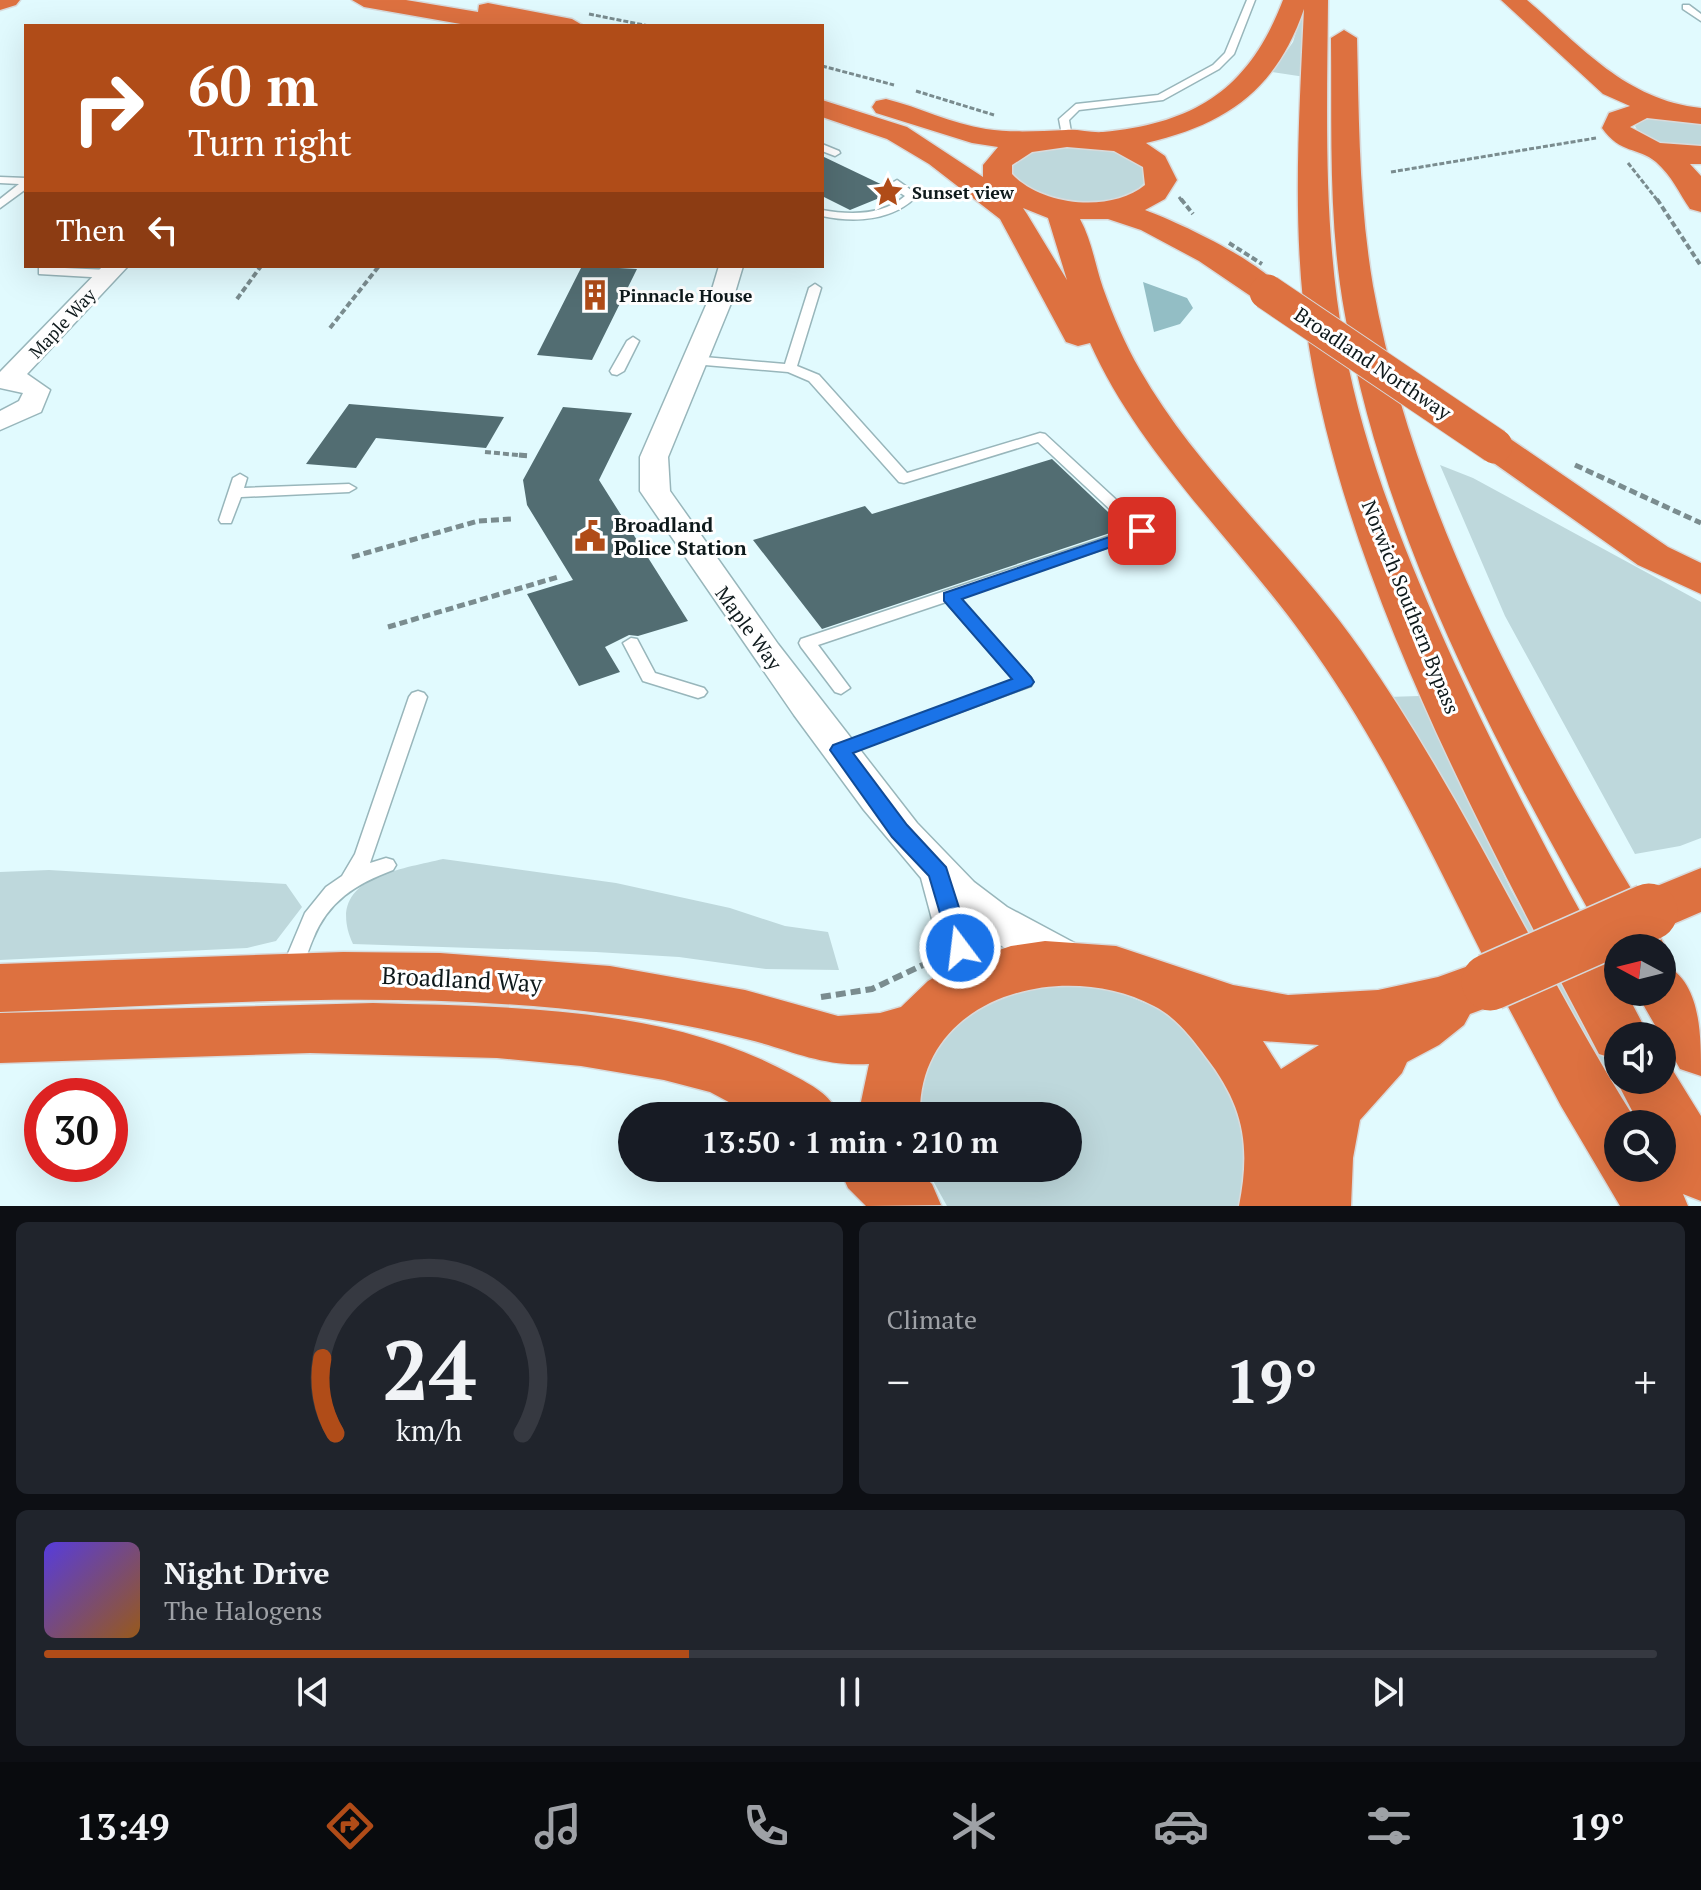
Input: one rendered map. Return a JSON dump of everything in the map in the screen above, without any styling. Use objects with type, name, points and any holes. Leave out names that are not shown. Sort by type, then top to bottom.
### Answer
[{"type":"highway","points":[[0,3],[8,0]]},
{"type":"highway","points":[[364,0],[502,24]]},
{"type":"highway","points":[[434,0],[561,24]]},
{"type":"highway","points":[[824,89],[982,137],[1097,139],[1172,131],[1213,111],[1260,71],[1288,25],[1295,0]]},
{"type":"highway","name":"Norwich Southern Bypass","points":[[1316,0],[1317,254],[1326,344],[1358,472],[1398,584],[1463,733],[1548,907],[1612,1022]]},
{"type":"highway","points":[[1343,0],[1351,236],[1362,316],[1387,417],[1426,527],[1484,660],[1558,809],[1630,934]]},
{"type":"highway","points":[[1513,0],[1559,45],[1612,88],[1661,110]]},
{"type":"highway","points":[[1559,45],[1619,119]]},
{"type":"highway","points":[[824,101],[966,147],[996,169],[1002,184],[1011,191],[1055,207],[1108,209],[1139,202],[1168,186]]},
{"type":"highway","points":[[824,109],[897,133],[939,158],[1012,214],[1060,296],[1080,339],[1134,422],[1208,506],[1282,580]]},
{"type":"highway","points":[[1700,115],[1661,110],[1632,113],[1619,119],[1616,128],[1621,134],[1662,152],[1701,155]]},
{"type":"highway","name":"Broadland Northway","points":[[1097,139],[1123,146],[1152,161],[1162,180],[1215,241],[1495,446],[1558,471],[1653,556],[1698,552]]},
{"type":"highway","points":[[996,169],[1009,152],[1053,140]]},
{"type":"highway","points":[[1662,152],[1686,176],[1701,201]]},
{"type":"highway","points":[[1055,207],[1069,221],[1080,271],[1104,337],[1136,393],[1344,661],[1407,761],[1578,1084],[1604,1125]]},
{"type":"highway","name":"Broadland Northway","points":[[1108,209],[1215,241]]},
{"type":"highway","points":[[1319,1206],[1321,1159],[1337,1097],[1355,1077],[1462,994],[1701,889]]},
{"type":"highway","name":"Broadland Way","points":[[0,988],[288,976],[440,976],[610,990],[745,1014],[838,1041],[880,1038],[935,1011],[992,974],[1033,964],[1076,962],[1135,974],[1183,994],[1261,1016],[1312,1020],[1358,1016],[1462,994]]},
{"type":"highway","points":[[1183,994],[1246,1063],[1265,1098],[1275,1129],[1278,1170],[1271,1206]]},
{"type":"highway","points":[[1674,1006],[1701,1051]]},
{"type":"highway","points":[[891,1102],[897,1068],[935,1011]]},
{"type":"highway","points":[[0,1038],[315,1027],[445,1029],[570,1038],[629,1046],[720,1070],[755,1084],[785,1102]]},
{"type":"highway","points":[[1275,1129],[1282,1112],[1319,1071],[1343,1058],[1405,1036]]},
{"type":"highway","points":[[1654,1094],[1701,1172]]},
{"type":"highway","points":[[884,1182],[909,1206]]},
{"type":"highway","points":[[901,1182],[909,1206]]},
{"type":"highway","points":[[1640,1182],[1656,1206]]},
{"type":"street","name":"Maple Way","points":[[730,268],[722,296],[654,457],[655,491],[667,513],[759,644],[899,831],[939,873],[1028,944],[1076,962]]},
{"type":"street","name":"Maple Way","points":[[4,380],[112,270]]},
{"type":"street","points":[[0,422],[39,407],[32,384],[4,380]]},
{"type":"street","name":"Maple Way","points":[[935,1011],[961,971],[960,948],[939,873]]},
{"type":"lane","points":[[1053,140],[1064,119],[1076,107],[1160,98],[1216,67],[1229,54],[1251,0]]},
{"type":"lane","points":[[1686,7],[1701,18]]},
{"type":"lane","points":[[824,148],[835,153]]},
{"type":"lane","points":[[0,180],[24,183]]},
{"type":"lane","points":[[3,203],[24,185]]},
{"type":"lane","points":[[824,213],[860,217],[900,204],[905,189]]},
{"type":"lane","points":[[3,203],[24,202]]},
{"type":"lane","points":[[43,271],[112,270]]},
{"type":"lane","points":[[790,368],[815,288]]},
{"type":"lane","points":[[617,371],[633,341]]},
{"type":"lane","points":[[693,360],[790,368],[814,378],[904,479],[1040,437],[1142,531],[807,643],[841,688]]},
{"type":"lane","points":[[226,520],[237,486],[349,488]]},
{"type":"lane","points":[[840,750],[1025,682],[950,597]]},
{"type":"lane","points":[[631,643],[649,677],[698,692]]},
{"type":"lane","points":[[288,976],[314,916],[364,857],[418,697]]},
{"type":"lane","points":[[351,875],[386,865]]},
{"type":"path","points":[[824,67],[896,85]]},
{"type":"path","points":[[909,89],[996,116]]},
{"type":"path","points":[[1391,172],[1583,140]]},
{"type":"path","points":[[1622,158],[1648,185],[1701,266]]},
{"type":"path","points":[[1168,186],[1215,241]]},
{"type":"path","points":[[237,299],[260,268]]},
{"type":"path","points":[[330,328],[377,268]]},
{"type":"path","points":[[485,452],[529,456]]},
{"type":"path","points":[[1558,471],[1635,496],[1698,552]]},
{"type":"path","points":[[352,557],[478,521],[512,519]]},
{"type":"path","points":[[388,627],[558,577]]},
{"type":"shaded area","points":[[1306,0],[1305,77],[1272,72],[1293,42]]},
{"type":"shaded area","points":[[1646,117],[1701,121],[1701,150],[1664,145],[1646,138],[1635,126]]},
{"type":"shaded area","points":[[1079,144],[1129,156],[1138,161],[1148,178],[1126,196],[1112,201],[1080,203],[1036,193],[1011,174],[1012,164],[1036,148]]},
{"type":"shaded area","points":[[1143,282],[1187,298],[1193,308],[1180,324],[1154,332]]},
{"type":"shaded area","points":[[1440,465],[1473,478],[1701,602],[1701,838],[1680,846],[1635,854],[1505,616]]},
{"type":"shaded area","points":[[1419,696],[1511,890],[1604,1054],[1604,1086],[1387,697]]},
{"type":"shaded area","points":[[443,859],[616,883],[730,908],[785,926],[828,932],[839,970],[766,969],[679,957],[596,952],[353,944],[346,922],[348,904],[356,891],[387,873]]},
{"type":"shaded area","points":[[49,870],[286,884],[302,907],[276,941],[247,948],[0,960],[0,872]]},
{"type":"shaded area","points":[[1064,984],[1113,990],[1160,1009],[1201,1038],[1250,1122],[1241,1206],[947,1206],[934,1182],[1082,1182],[1082,1102],[920,1102],[933,1059],[946,1037],[963,1020],[983,1007],[1034,989]]},
{"type":"shaded area","points":[[1608,1094],[1627,1094],[1636,1110],[1617,1110]]},
{"type":"building","points":[[824,157],[894,192],[850,210],[824,197]]},
{"type":"building","name":"Pinnacle House","points":[[581,268],[637,269],[592,360],[537,355]]},
{"type":"building","points":[[349,404],[504,417],[486,448],[376,438],[356,468],[306,464]]},
{"type":"building","name":"Broadland Police Station","points":[[563,407],[632,413],[599,480],[688,621],[638,636],[629,635],[605,647],[620,672],[579,686],[527,594],[573,580],[527,505],[523,480]]},
{"type":"building","points":[[1052,459],[1125,528],[822,629],[753,540],[865,506],[872,514]]},
{"type":"place","name":"Sunset view","points":[[888,192]]},
{"type":"place","name":"Pinnacle House","points":[[595,295]]},
{"type":"place","name":"Broadland Police Station","points":[[590,536]]},
{"type":"route","points":[[960,948],[939,873],[899,831],[840,750],[1025,682],[950,597],[1142,531]]}]
